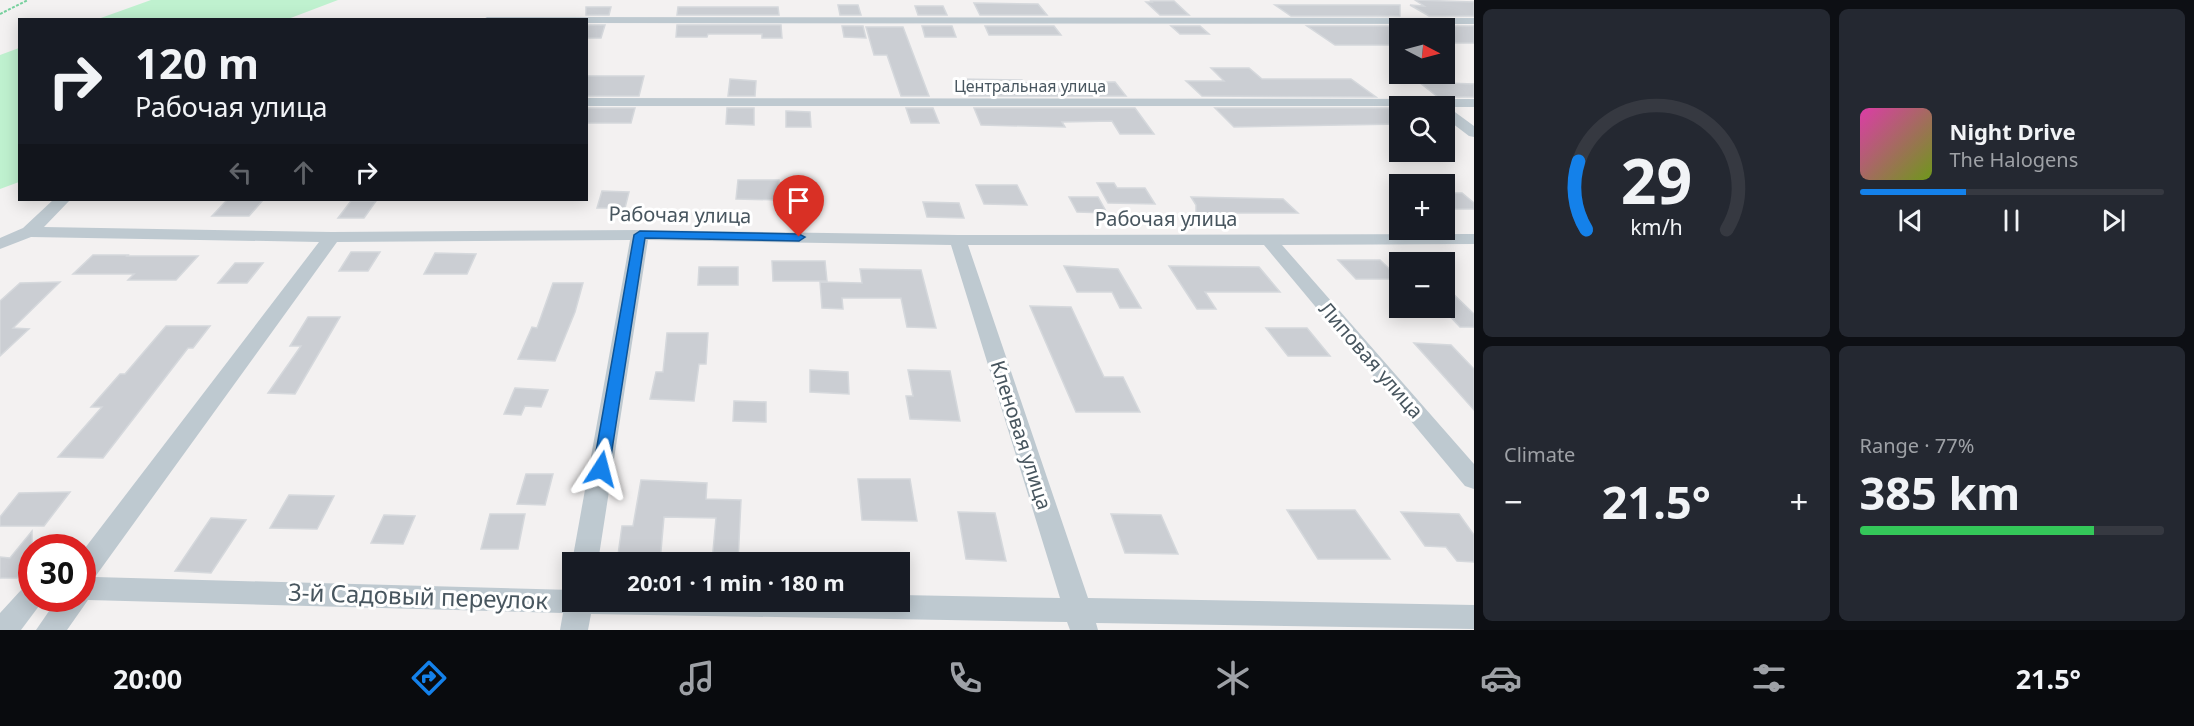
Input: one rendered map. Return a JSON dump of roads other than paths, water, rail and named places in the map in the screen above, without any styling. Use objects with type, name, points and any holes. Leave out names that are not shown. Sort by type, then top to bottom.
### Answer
[{"type":"street","points":[[588,18],[802,14],[1474,21]]},
{"type":"street","name":"Центральная улица","points":[[588,102],[1389,106]]},
{"type":"street","name":"Центральная улица","points":[[1455,105],[1474,103]]},
{"type":"street","points":[[1455,118],[1474,133]]},
{"type":"street","points":[[0,244],[29,232],[61,201]]},
{"type":"street","name":"Рабочая улица","points":[[29,232],[333,237],[640,235],[958,240],[1474,239]]},
{"type":"street","points":[[587,552],[640,235]]},
{"type":"street","points":[[96,566],[333,237]]},
{"type":"street","name":"Кленовая улица","points":[[958,240],[1081,620]]},
{"type":"street","name":"Липовая улица","points":[[1269,240],[1474,480]]},
{"type":"street","name":"3-й Садовый переулок","points":[[96,587],[562,601]]},
{"type":"street","points":[[3,630],[19,612]]},
{"type":"street","points":[[50,630],[63,612]]},
{"type":"street","points":[[574,630],[577,612]]},
{"type":"street","name":"3-й Садовый переулок","points":[[858,612],[1081,620],[1474,617]]}]
